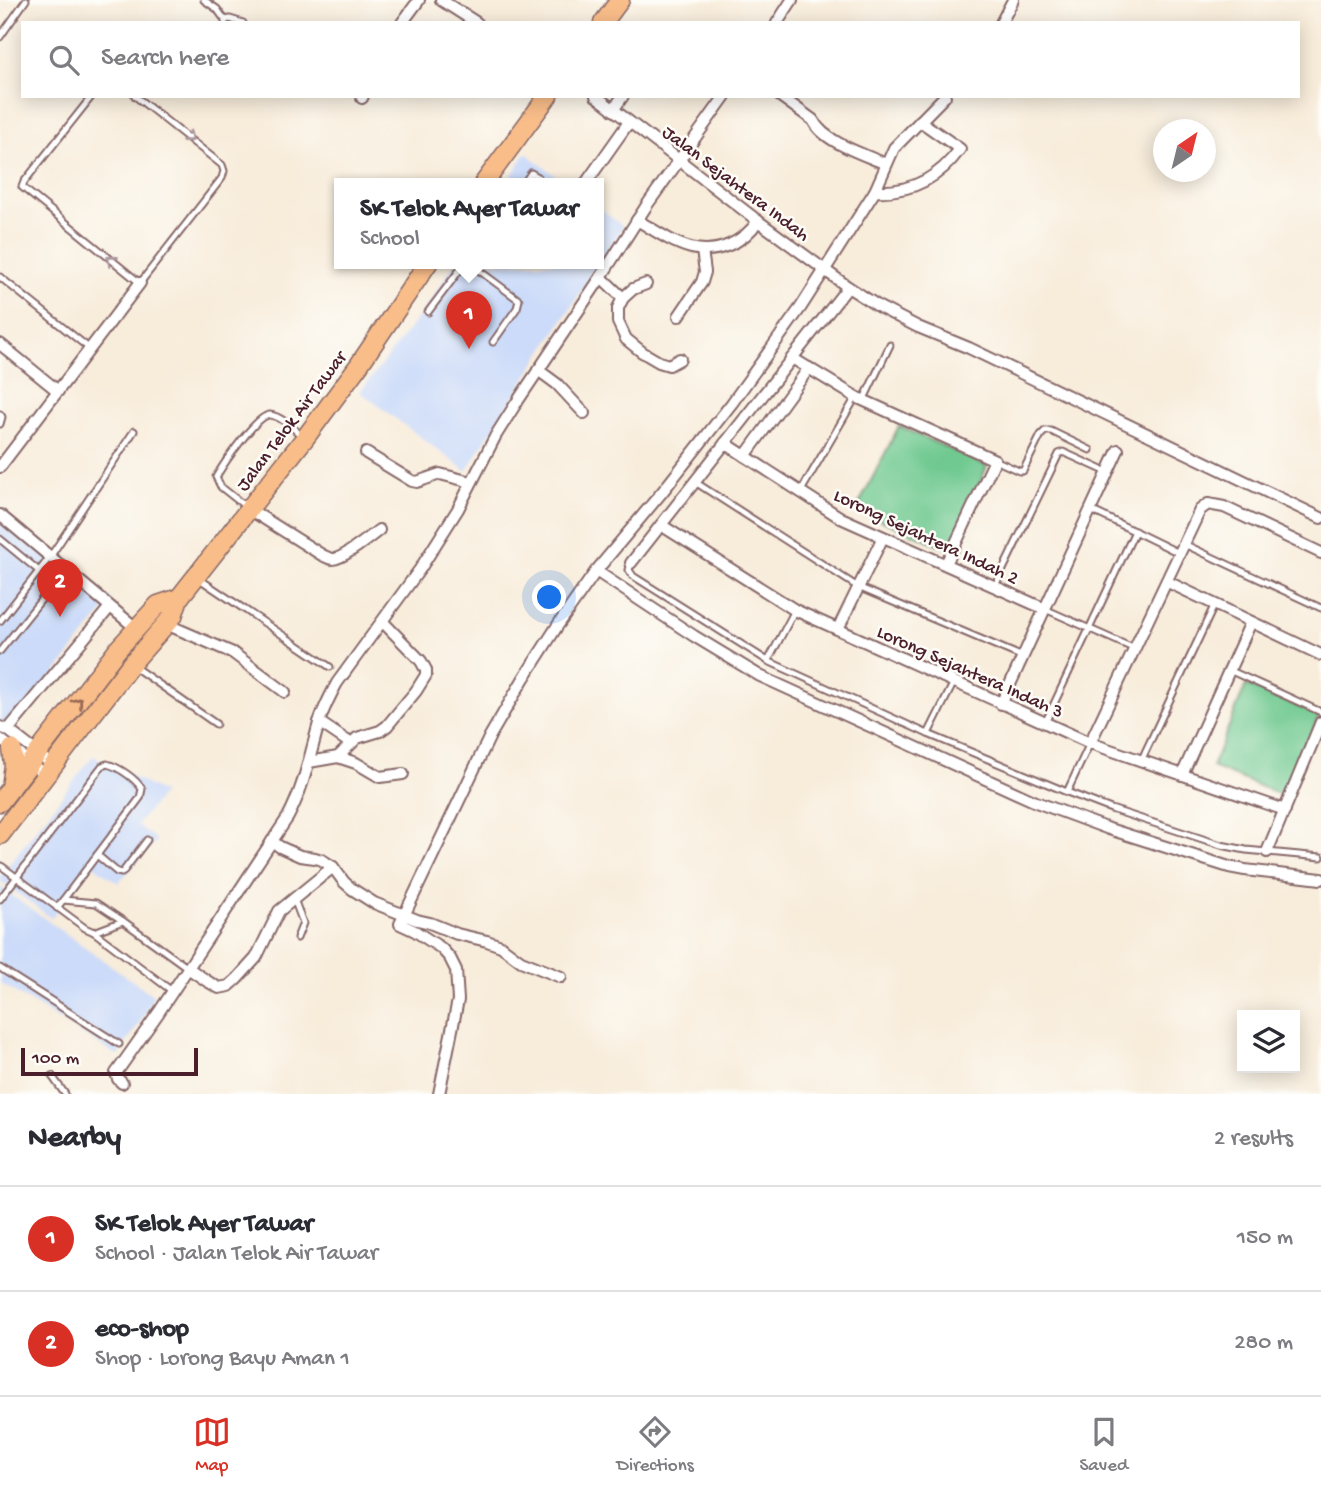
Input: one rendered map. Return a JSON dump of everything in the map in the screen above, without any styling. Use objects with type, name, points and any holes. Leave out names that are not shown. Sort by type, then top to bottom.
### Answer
[{"type":"main road","points":[[604,21],[620,0]]},
{"type":"main road","points":[[488,178],[547,98]]},
{"type":"main road","name":"Jalan Telok Air Tawar","points":[[0,835],[131,664],[173,616],[179,598],[305,438],[359,365],[424,269]]},
{"type":"main road","name":"Jalan Telok Air Tawar","points":[[6,795],[117,650],[158,606],[179,598]]},
{"type":"main road","points":[[3,737],[14,765],[6,795]]},
{"type":"street","points":[[403,21],[419,0]]},
{"type":"street","points":[[441,0],[474,21]]},
{"type":"street","points":[[778,21],[792,0]]},
{"type":"street","points":[[1002,21],[1013,0]]},
{"type":"street","name":"Jalan Sejahtera Indah","points":[[598,98],[758,221],[881,308],[918,327],[970,348],[1321,518]]},
{"type":"street","points":[[613,110],[622,98]]},
{"type":"street","points":[[122,1083],[116,1073],[296,801],[319,722],[337,683],[383,622],[440,538],[496,435],[538,370],[637,220],[725,98]]},
{"type":"street","points":[[782,98],[813,120],[816,127],[834,141],[886,164]]},
{"type":"street","points":[[439,1094],[458,1000],[456,970],[442,948],[400,924],[490,736],[544,646],[596,571],[732,403],[801,307],[875,191],[894,148],[943,98]]},
{"type":"street","points":[[875,191],[900,190],[923,183],[950,163],[960,149],[920,121]]},
{"type":"street","points":[[590,178],[629,122]]},
{"type":"street","points":[[637,220],[675,242],[702,250],[728,246],[743,239],[758,221]]},
{"type":"street","points":[[679,316],[702,282],[705,272],[702,250]]},
{"type":"street","points":[[601,277],[623,299]]},
{"type":"street","points":[[0,467],[141,283]]},
{"type":"street","points":[[646,284],[634,289],[623,299],[618,308],[618,322],[626,339],[642,352],[670,365],[680,359]]},
{"type":"street","points":[[631,563],[848,287]]},
{"type":"street","points":[[0,344],[58,391]]},
{"type":"street","points":[[792,358],[860,399],[995,460],[946,565]]},
{"type":"street","points":[[745,456],[809,369]]},
{"type":"street","points":[[538,370],[557,384],[584,413]]},
{"type":"street","name":"Lorong Sejahtera Indah 2","points":[[725,443],[841,518],[1045,609]]},
{"type":"street","points":[[1002,704],[1118,450]]},
{"type":"street","points":[[366,453],[412,481],[417,482],[440,474],[471,482]]},
{"type":"street","points":[[1090,743],[1200,510],[1208,504],[1224,507],[1321,553]]},
{"type":"street","points":[[249,509],[322,555],[333,559],[341,557],[379,530]]},
{"type":"street","points":[[0,515],[137,629]]},
{"type":"street","name":"Lorong Sejahtera Indah 3","points":[[661,525],[795,610],[1090,743],[1285,810]]},
{"type":"street","points":[[838,629],[883,537]]},
{"type":"street","points":[[596,571],[760,676],[1036,802],[1109,829],[1228,867],[1321,879]]},
{"type":"street","points":[[1172,584],[1321,655]]},
{"type":"street","points":[[3,737],[110,607]]},
{"type":"street","points":[[338,757],[357,737],[380,731],[387,726],[426,675],[421,661],[383,622]]},
{"type":"street","points":[[1182,775],[1251,622]]},
{"type":"street","points":[[166,624],[233,653],[285,692]]},
{"type":"street","points":[[319,722],[350,743]]},
{"type":"street","points":[[1267,852],[1321,722]]},
{"type":"street","points":[[3,737],[49,770]]},
{"type":"street","points":[[3,737],[34,758]]},
{"type":"street","points":[[309,762],[338,757],[356,763],[380,777],[403,774]]},
{"type":"street","points":[[272,841],[300,856],[316,858],[333,867],[344,882],[374,903],[457,934],[501,946],[521,961],[561,977]]},
{"type":"street","points":[[188,968],[219,988],[229,986],[256,957],[279,911],[333,867]]},
{"type":"lane","points":[[0,37],[26,0]]},
{"type":"lane","points":[[204,0],[216,9],[225,21]]},
{"type":"lane","points":[[90,98],[22,187],[141,283],[222,178],[224,171],[222,165],[138,98]]},
{"type":"lane","points":[[528,178],[531,173],[538,177]]},
{"type":"lane","points":[[428,312],[462,269]]},
{"type":"lane","points":[[475,269],[519,300],[517,308],[494,342]]},
{"type":"lane","points":[[0,277],[90,349]]},
{"type":"lane","points":[[800,492],[860,399],[890,345]]},
{"type":"lane","points":[[0,414],[0,424]]},
{"type":"lane","points":[[249,509],[221,487],[216,477],[255,424],[264,415],[272,415],[305,438]]},
{"type":"lane","points":[[0,621],[50,557],[134,431]]},
{"type":"lane","points":[[995,460],[1023,471],[1045,431],[1051,431],[1090,450]]},
{"type":"lane","points":[[995,586],[1059,454],[1063,452],[1108,472]]},
{"type":"lane","points":[[695,482],[858,587],[1023,657]]},
{"type":"lane","points":[[1091,510],[1321,608]]},
{"type":"lane","points":[[1045,723],[1135,531]]},
{"type":"lane","points":[[0,539],[39,570]]},
{"type":"lane","points":[[631,563],[629,570],[633,576],[768,661],[928,734],[1122,813],[1222,845],[1321,858]]},
{"type":"lane","points":[[1,647],[65,570]]},
{"type":"lane","points":[[196,576],[330,667]]},
{"type":"lane","points":[[1142,761],[1215,605]]},
{"type":"lane","points":[[1045,609],[1135,649]]},
{"type":"lane","points":[[768,661],[795,610]]},
{"type":"lane","points":[[131,664],[216,724]]},
{"type":"lane","points":[[1229,670],[1321,712]]},
{"type":"lane","points":[[928,734],[954,682]]},
{"type":"lane","points":[[1067,792],[1090,743]]},
{"type":"lane","points":[[0,899],[102,766],[113,765],[139,784],[142,789],[140,798],[57,908]]},
{"type":"lane","points":[[97,855],[117,872],[122,873],[147,840]]},
{"type":"lane","points":[[0,865],[172,991]]},
{"type":"lane","points":[[294,899],[303,923],[297,938]]},
{"type":"lane","points":[[63,900],[96,903],[188,968]]},
{"type":"lane","points":[[94,932],[123,921]]},
{"type":"lane","points":[[0,968],[119,1044]]},
{"type":"lane","points":[[52,1076],[65,1094]]},
{"type":"shaded area","points":[[526,153],[558,178],[510,178]]},
{"type":"shaded area","points":[[604,212],[623,226],[604,256]]},
{"type":"shaded area","points":[[451,269],[595,269],[466,471],[360,392],[427,306]]},
{"type":"shaded area","points":[[0,508],[112,600],[11,731],[0,723]]},
{"type":"shaded area","points":[[93,756],[163,793],[137,825],[157,840],[118,883],[93,865],[51,918],[0,881],[0,876]]},
{"type":"shaded area","points":[[0,887],[154,996],[118,1056],[0,983]]},
{"type":"green space","points":[[899,426],[987,466],[953,551],[856,510]]},
{"type":"green space","points":[[1246,685],[1319,715],[1286,797],[1212,767]]},
{"type":"place","name":"SK Telok Ayer Tawar","points":[[469,349]]},
{"type":"place","name":"eco-shop","points":[[60,617]]}]
